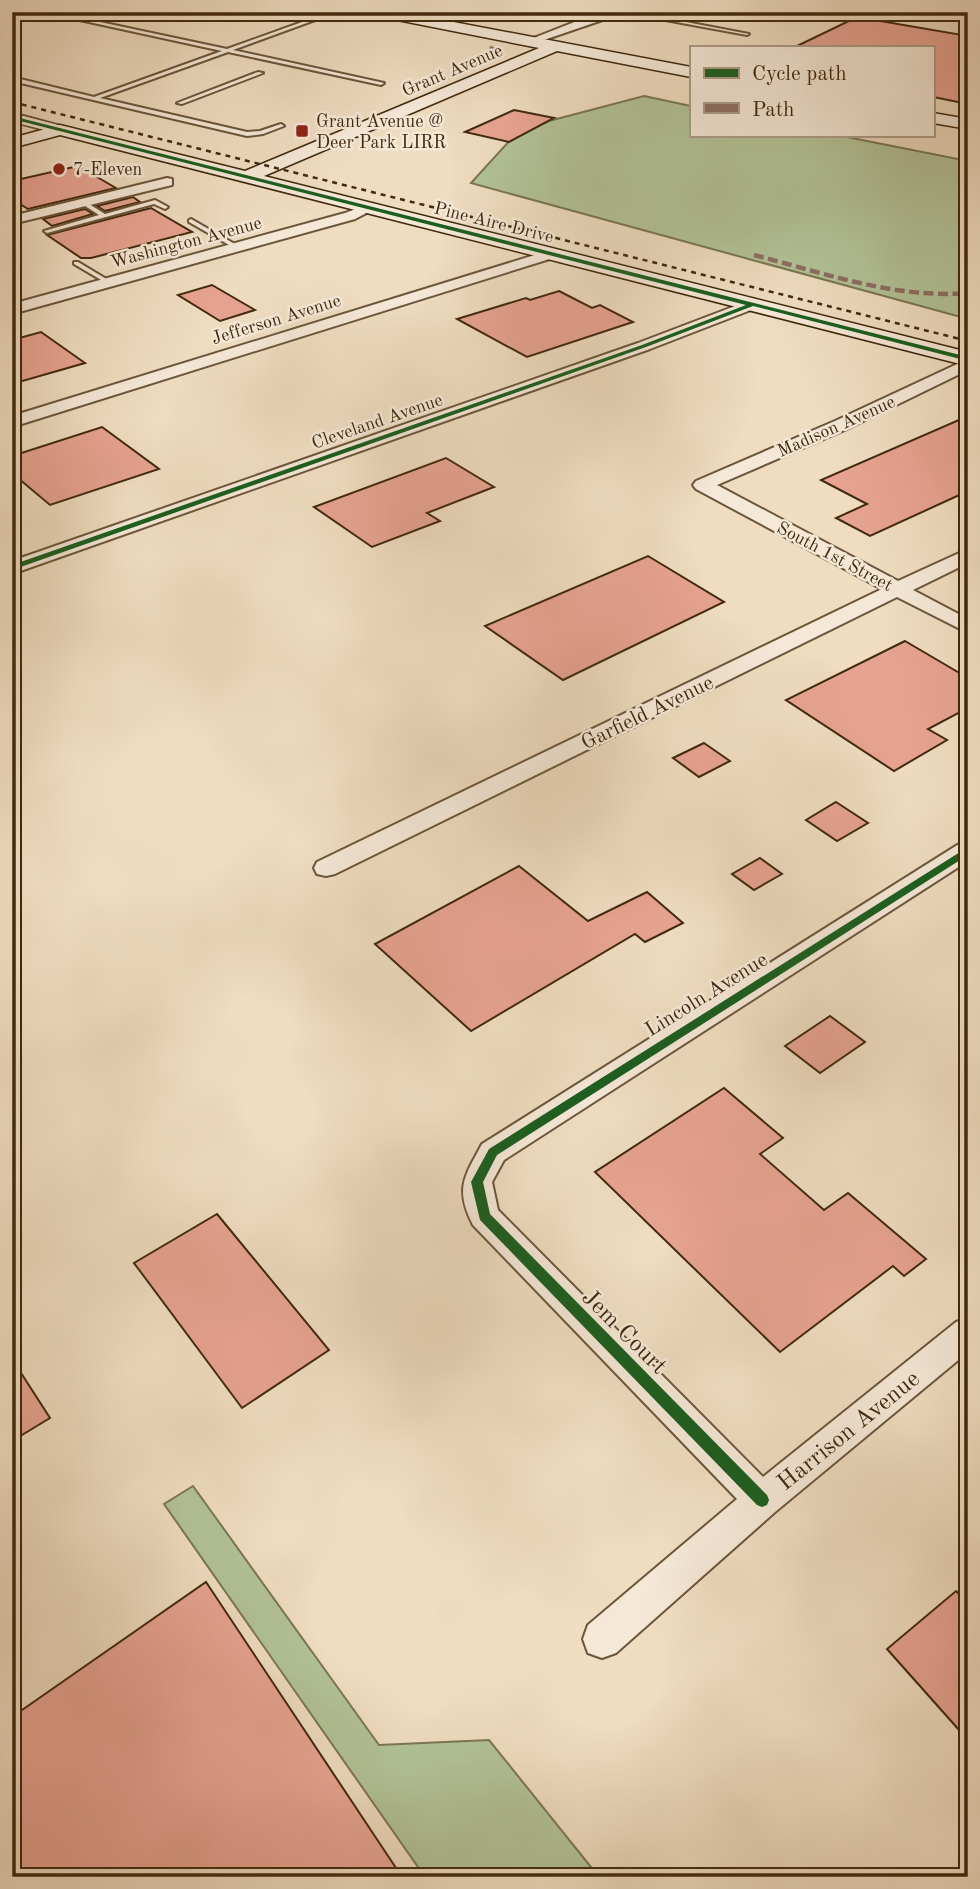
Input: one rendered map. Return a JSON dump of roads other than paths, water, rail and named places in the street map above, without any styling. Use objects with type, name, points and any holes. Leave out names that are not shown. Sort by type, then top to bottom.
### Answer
[{"type":"street","points":[[377,12],[690,72]]},
{"type":"street","points":[[531,41],[605,14],[623,12],[625,17],[556,46]]},
{"type":"street","name":"Grant Avenue","points":[[221,171],[531,41]]},
{"type":"street","name":"Grant Avenue","points":[[246,177],[556,46]]},
{"type":"street","name":"Pine Aire Drive","points":[[12,117],[968,362]]},
{"type":"street","points":[[934,118],[968,124]]},
{"type":"street","points":[[12,144],[60,130]]},
{"type":"street","points":[[12,220],[167,182]]},
{"type":"street","name":"Washington Avenue","points":[[12,309],[238,248],[350,216],[369,208]]},
{"type":"street","name":"Jefferson Avenue","points":[[12,422],[551,254]]},
{"type":"street","name":"Cleveland Avenue","points":[[12,568],[631,351],[751,305]]},
{"type":"street","name":"Madison Avenue","points":[[702,485],[841,425],[968,362]]},
{"type":"street","name":"South 1st Street","points":[[702,485],[968,627]]},
{"type":"street","name":"Garfield Avenue","points":[[326,868],[968,555]]},
{"type":"street","name":"Lincoln Avenue","points":[[477,1182],[493,1152],[968,850]]},
{"type":"street","name":"Jem Court","points":[[477,1182],[484,1216],[761,1500]]},
{"type":"street","name":"Harrison Avenue","points":[[602,1639],[761,1500],[968,1332]]},
{"type":"lane","points":[[12,19],[34,12]]},
{"type":"lane","points":[[45,12],[381,83]]},
{"type":"lane","points":[[94,98],[335,12]]},
{"type":"lane","points":[[623,12],[747,34]]},
{"type":"lane","points":[[180,103],[260,73]]},
{"type":"lane","points":[[12,79],[247,134],[261,133],[281,125]]},
{"type":"lane","points":[[47,231],[155,202],[165,207]]},
{"type":"lane","points":[[84,203],[104,216]]},
{"type":"lane","points":[[191,221],[238,248]]},
{"type":"lane","points":[[76,263],[110,283]]},
{"type":"railway","points":[[12,102],[968,341]]},
{"type":"place","name":"Grant Avenue @ Deer Park LIRR","points":[[302,131]]},
{"type":"place","name":"7-Eleven","points":[[59,169]]}]
